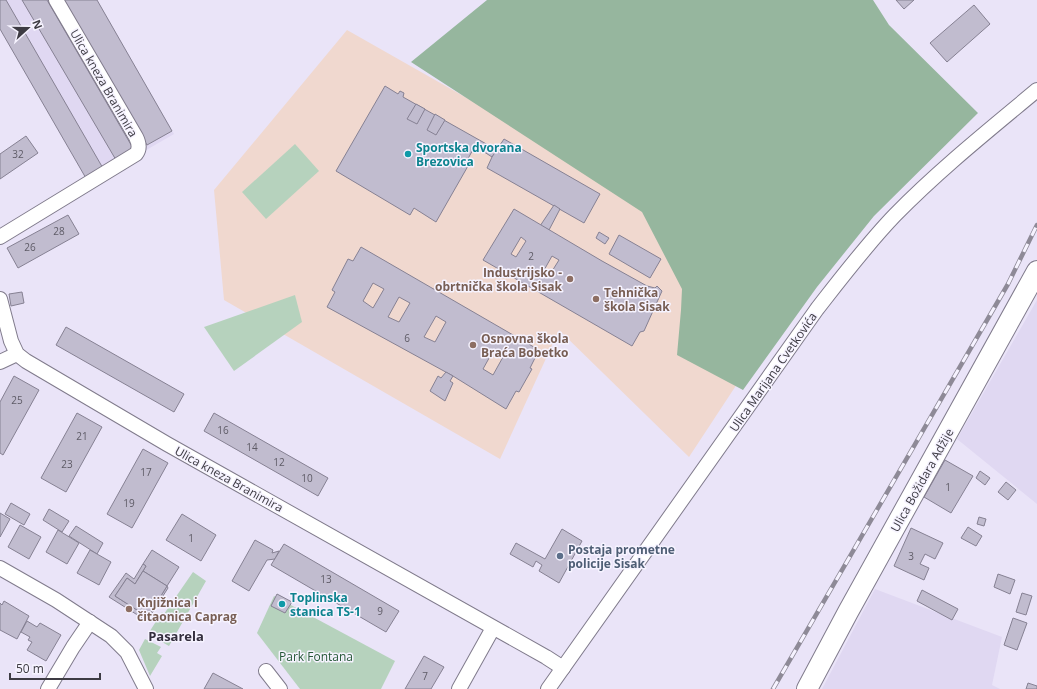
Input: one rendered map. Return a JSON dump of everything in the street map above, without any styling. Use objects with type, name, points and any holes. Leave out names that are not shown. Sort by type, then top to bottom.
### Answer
[{"type":"main road","name":"Ulica Božidara Adžije","points":[[807,689],[1037,271]]},
{"type":"street","name":"Ulica kneza Branimira","points":[[0,237],[136,154],[139,146],[136,137],[56,0]]},
{"type":"street","name":"Ulica Marijana Cvetkovića","points":[[548,689],[817,309],[863,251],[894,216],[945,167],[1037,90]]},
{"type":"street","points":[[0,299],[11,341],[17,354],[0,362]]},
{"type":"street","name":"Ulica kneza Branimira","points":[[17,354],[57,380],[161,441],[546,657],[563,668]]},
{"type":"street","points":[[0,568],[56,600],[121,644],[132,661],[146,689]]},
{"type":"street","points":[[48,689],[90,622]]},
{"type":"street","points":[[459,689],[493,628]]},
{"type":"street","points":[[266,671],[280,689]]},
{"type":"shaded area","points":[[0,0],[97,0],[174,134],[89,183]]},
{"type":"shaded area","points":[[347,30],[648,201],[739,381],[689,457],[559,330],[500,459],[224,300],[214,190]]},
{"type":"shaded area","points":[[1037,300],[1037,504],[957,439]]},
{"type":"shaded area","points":[[875,589],[1002,637],[992,685],[1000,689],[822,689]]},
{"type":"green space","points":[[487,0],[873,0],[889,25],[978,113],[874,216],[817,287],[743,390],[677,355],[682,289],[642,212],[411,62]]},
{"type":"green space","points":[[295,144],[319,171],[266,219],[242,192]]},
{"type":"green space","points":[[295,295],[302,322],[234,371],[204,327]]},
{"type":"green space","points":[[193,572],[206,581],[169,646],[148,634],[162,612],[164,614]]},
{"type":"green space","name":"Park Fontana","points":[[274,596],[395,661],[381,689],[300,689],[257,633]]},
{"type":"green space","points":[[145,639],[161,647],[157,653],[162,656],[150,676],[139,650]]},
{"type":"building","points":[[0,0],[6,0],[104,170],[87,180],[0,29]]},
{"type":"building","points":[[22,0],[47,0],[134,150],[116,160]]},
{"type":"building","points":[[63,0],[97,0],[172,131],[147,145]]},
{"type":"building","points":[[896,0],[914,0],[904,9]]},
{"type":"building","points":[[974,5],[990,24],[947,62],[930,43]]},
{"type":"building","name":"Sportska dvorana Brezovica","points":[[385,86],[398,94],[400,91],[404,93],[403,97],[497,150],[492,157],[475,146],[465,164],[468,166],[436,222],[414,208],[410,215],[336,171]]},
{"type":"building","points":[[416,104],[425,109],[417,124],[407,119]]},
{"type":"building","points":[[435,114],[445,120],[436,135],[427,130]]},
{"type":"building","points":[[26,136],[38,153],[0,179],[0,154]]},
{"type":"building","points":[[504,139],[600,194],[584,223],[487,168],[492,157]]},
{"type":"building","points":[[554,205],[560,209],[549,230],[540,226]]},
{"type":"building","points":[[514,209],[647,286],[655,288],[657,286],[662,291],[644,331],[640,332],[632,346],[483,260]],"holes":[[[521,237],[526,241],[516,257],[511,254]],[[552,256],[559,260],[549,276],[543,272]]]},
{"type":"building","points":[[68,215],[79,234],[18,268],[7,248]]},
{"type":"building","points":[[599,232],[609,238],[605,244],[596,238]]},
{"type":"building","points":[[619,235],[661,259],[650,278],[609,254]]},
{"type":"building","points":[[361,247],[539,350],[530,368],[532,369],[519,392],[516,391],[506,409],[453,376],[327,307],[335,292],[332,290],[348,259],[353,261]],"holes":[[[373,283],[384,289],[373,308],[363,301]],[[399,297],[410,303],[399,322],[388,317]],[[436,316],[446,322],[435,342],[424,337]],[[493,351],[503,357],[493,375],[483,369]]]},
{"type":"building","points":[[22,292],[24,303],[11,306],[9,294]]},
{"type":"building","points":[[66,327],[184,394],[174,412],[56,345]]},
{"type":"building","points":[[446,372],[453,376],[450,381],[453,383],[445,401],[430,391],[438,376],[441,378]]},
{"type":"building","points":[[14,376],[39,390],[3,455],[0,453],[0,402]]},
{"type":"building","points":[[77,413],[102,427],[66,492],[41,478]]},
{"type":"building","points":[[214,413],[328,478],[318,496],[204,431]]},
{"type":"building","points":[[143,449],[168,463],[132,528],[107,514]]},
{"type":"building","points":[[945,460],[973,476],[951,513],[924,497]]},
{"type":"building","points":[[980,471],[990,478],[985,485],[976,478]]},
{"type":"building","points":[[1006,482],[1016,490],[1008,500],[998,492]]},
{"type":"building","points":[[11,503],[30,514],[24,525],[5,514]]},
{"type":"building","points":[[49,509],[69,521],[62,532],[43,520]]},
{"type":"building","points":[[0,513],[10,519],[0,537]]},
{"type":"building","points":[[182,514],[216,535],[201,561],[166,540]]},
{"type":"building","points":[[979,517],[986,519],[984,526],[977,524]]},
{"type":"building","points":[[20,525],[41,537],[29,559],[8,547]]},
{"type":"building","points":[[76,526],[103,543],[97,554],[69,536]]},
{"type":"building","points":[[968,527],[982,536],[976,546],[961,538]]},
{"type":"building","points":[[911,528],[943,543],[935,559],[925,554],[920,564],[929,568],[924,580],[894,566]]},
{"type":"building","name":"Postaja prometne policije Sisak","points":[[562,529],[582,541],[559,583],[539,571],[542,565],[536,561],[533,567],[510,554],[516,543],[545,559]]},
{"type":"building","points":[[58,530],[79,543],[67,564],[46,552]]},
{"type":"building","points":[[255,540],[273,550],[272,553],[279,551],[275,559],[267,560],[249,591],[232,581]]},
{"type":"building","points":[[284,544],[399,611],[386,632],[271,565]]},
{"type":"building","points":[[90,550],[111,562],[99,585],[77,573]]},
{"type":"building","points":[[152,550],[179,567],[167,586],[143,571],[146,566],[143,564]]},
{"type":"building","points":[[143,564],[146,566],[135,584],[127,578],[115,596],[148,617],[167,586],[168,588],[147,621],[109,597],[126,573],[134,579]]},
{"type":"building","points":[[143,571],[167,586],[148,617],[115,596],[127,578],[135,584]]},
{"type":"building","points":[[998,574],[1015,580],[1010,594],[994,587]]},
{"type":"building","points":[[922,590],[958,609],[952,620],[917,601]]},
{"type":"building","points":[[1022,593],[1032,596],[1026,615],[1016,612]]},
{"type":"building","name":"Toplinska stanica TS-1","points":[[277,594],[292,602],[285,613],[271,606]]},
{"type":"building","points":[[4,601],[29,616],[17,639],[0,630],[0,603],[2,605]]},
{"type":"building","points":[[1013,618],[1027,623],[1017,650],[1004,645]]},
{"type":"building","points":[[27,621],[37,627],[40,623],[61,635],[46,661],[27,650],[32,642],[28,640],[30,637],[21,632]]},
{"type":"building","points":[[424,656],[444,667],[431,689],[405,689]]},
{"type":"building","points":[[213,673],[243,689],[204,689]]},
{"type":"building","points":[[1028,683],[1037,686],[1037,689],[1026,689]]},
{"type":"railway","points":[[773,689],[1008,284],[1037,225]]},
{"type":"place","name":"Sportska dvorana Brezovica","points":[[408,154]]},
{"type":"place","name":"Industrijsko - obrtnička škola Sisak","points":[[570,279]]},
{"type":"place","name":"Tehnička škola Sisak","points":[[596,299]]},
{"type":"place","name":"Osnovna škola Braća Bobetko","points":[[473,345]]},
{"type":"place","name":"Postaja prometne policije Sisak","points":[[560,556]]},
{"type":"place","name":"Toplinska stanica TS-1","points":[[282,604]]},
{"type":"place","name":"Knjižnica i čitaonica Caprag","points":[[129,609]]},
{"type":"district","name":"Pasarela","points":[[176,636]]}]
